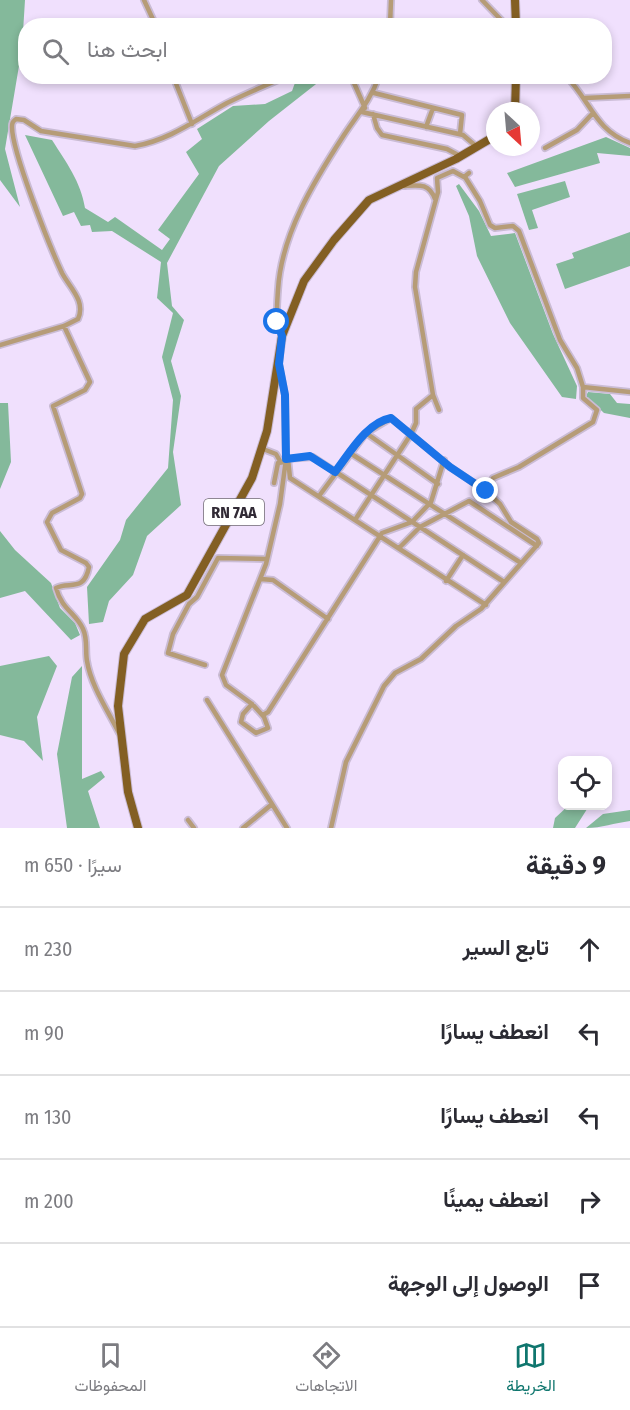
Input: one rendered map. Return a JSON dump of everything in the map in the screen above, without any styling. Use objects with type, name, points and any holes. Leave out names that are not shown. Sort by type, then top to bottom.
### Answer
[{"type":"main road","points":[[515,0],[516,18]]},
{"type":"main road","points":[[515,102],[516,84]]},
{"type":"main road","name":"RN 7AA","points":[[190,598],[263,449],[282,336],[295,300],[317,261],[358,209],[369,200],[486,142]]},
{"type":"main road","points":[[138,828],[128,792],[118,706],[124,654],[145,619],[190,598]]},
{"type":"street","points":[[144,0],[152,18]]},
{"type":"street","points":[[390,18],[391,0]]},
{"type":"street","points":[[482,0],[499,18]]},
{"type":"street","points":[[176,84],[192,124]]},
{"type":"street","points":[[0,345],[64,326],[78,319],[80,306],[50,244],[16,149],[12,123],[20,118],[41,131],[135,146],[150,144],[269,84]]},
{"type":"street","points":[[354,84],[363,110],[460,134],[468,137],[477,147]]},
{"type":"street","points":[[282,336],[277,322],[277,303],[279,270],[284,251],[316,183],[338,144],[374,93],[377,84]]},
{"type":"street","points":[[573,84],[585,98],[601,126],[615,138],[630,143]]},
{"type":"street","points":[[374,93],[462,115],[460,134]]},
{"type":"street","points":[[585,98],[630,96]]},
{"type":"street","points":[[426,127],[433,108]]},
{"type":"street","points":[[545,148],[577,130],[593,113]]},
{"type":"street","points":[[373,114],[377,128],[382,135],[447,149],[460,156]]},
{"type":"street","points":[[440,410],[433,395],[415,287],[436,200],[439,175],[453,171],[467,175],[490,225],[495,228],[513,226],[519,231],[560,340],[577,368],[583,387],[583,398],[597,410],[593,422],[519,467],[493,478],[486,491]]},
{"type":"street","points":[[398,186],[425,185],[431,189],[436,200]]},
{"type":"street","points":[[64,326],[90,382],[85,390],[53,406],[82,494],[80,498],[52,513],[47,522],[61,550],[89,567],[88,573],[77,585],[56,588],[66,610],[83,627],[87,638],[87,661],[122,738]]},
{"type":"street","points":[[252,704],[243,714],[243,725],[255,733],[267,728],[263,715],[252,704],[225,684],[222,675],[261,579],[280,504],[285,460],[285,395],[279,364]]},
{"type":"street","points":[[583,387],[630,393]]},
{"type":"street","points":[[355,520],[411,434],[416,423],[416,410],[433,395]]},
{"type":"street","points":[[319,496],[366,433],[389,418],[486,491],[500,504],[509,520],[537,539],[537,546],[486,604],[448,633],[421,659],[396,673],[384,686],[346,762],[331,828]]},
{"type":"street","points":[[366,433],[438,484]]},
{"type":"street","points":[[263,449],[285,460],[290,477],[486,604]]},
{"type":"street","points":[[350,453],[521,563]]},
{"type":"street","points":[[274,483],[274,474],[285,460],[310,456],[504,582]]},
{"type":"street","points":[[263,715],[268,712],[380,536],[385,531],[412,522],[435,496],[441,464],[444,460]]},
{"type":"street","points":[[399,548],[420,527],[464,502],[472,501],[537,546]]},
{"type":"street","points":[[446,580],[463,555]]},
{"type":"street","points":[[205,664],[168,652],[173,634],[190,598],[197,597],[218,558],[266,560]]},
{"type":"street","points":[[261,579],[273,580],[328,619]]},
{"type":"street","points":[[207,699],[216,718],[287,828]]},
{"type":"street","points":[[243,828],[271,805]]},
{"type":"street","points":[[188,820],[194,828]]},
{"type":"green space","points":[[0,0],[25,0],[24,18],[18,18],[18,72],[5,149],[20,207],[0,180]]},
{"type":"green space","points":[[295,84],[316,84],[269,121],[219,166],[167,263],[172,306],[184,320],[171,361],[181,396],[173,452],[181,505],[147,536],[133,575],[109,601],[103,622],[89,624],[87,587],[120,540],[126,520],[168,468],[173,400],[162,357],[173,313],[157,298],[161,262],[112,231],[92,232],[90,225],[81,226],[74,212],[63,216],[25,135],[52,140],[68,164],[85,208],[108,222],[115,217],[162,250],[170,239],[158,230],[199,174],[186,152],[202,139],[197,129],[233,106],[265,104],[292,91]]},
{"type":"green space","points":[[606,137],[630,148],[630,156],[597,153],[600,163],[515,187],[507,173]]},
{"type":"green space","points":[[565,181],[570,197],[532,210],[538,228],[529,230],[517,194]]},
{"type":"green space","points":[[459,184],[479,211],[491,236],[515,233],[553,334],[577,386],[576,399],[562,397],[510,323],[477,256],[469,216],[456,186]]},
{"type":"green space","points":[[630,232],[630,266],[565,289],[556,264],[574,258],[572,253]]},
{"type":"green space","points":[[588,392],[610,394],[617,403],[630,404],[630,418],[604,413],[586,396]]},
{"type":"green space","points":[[0,403],[8,403],[11,462],[0,489]]},
{"type":"green space","points":[[0,531],[15,550],[51,583],[60,608],[75,623],[80,635],[71,640],[25,591],[0,598]]},
{"type":"green space","points":[[49,656],[57,666],[37,717],[43,761],[24,741],[0,735],[0,666]]},
{"type":"green space","points":[[82,666],[82,779],[101,771],[105,777],[88,791],[100,828],[67,828],[57,754],[72,677]]},
{"type":"green space","points":[[564,810],[586,810],[575,828],[553,828],[555,818]]},
{"type":"green space","points":[[630,810],[630,821],[586,828],[603,814]]},
{"type":"route","points":[[277,322],[282,336],[279,364],[285,395],[286,459],[310,456],[335,472],[366,433],[380,422],[391,418],[442,458],[450,467],[486,491]]}]
